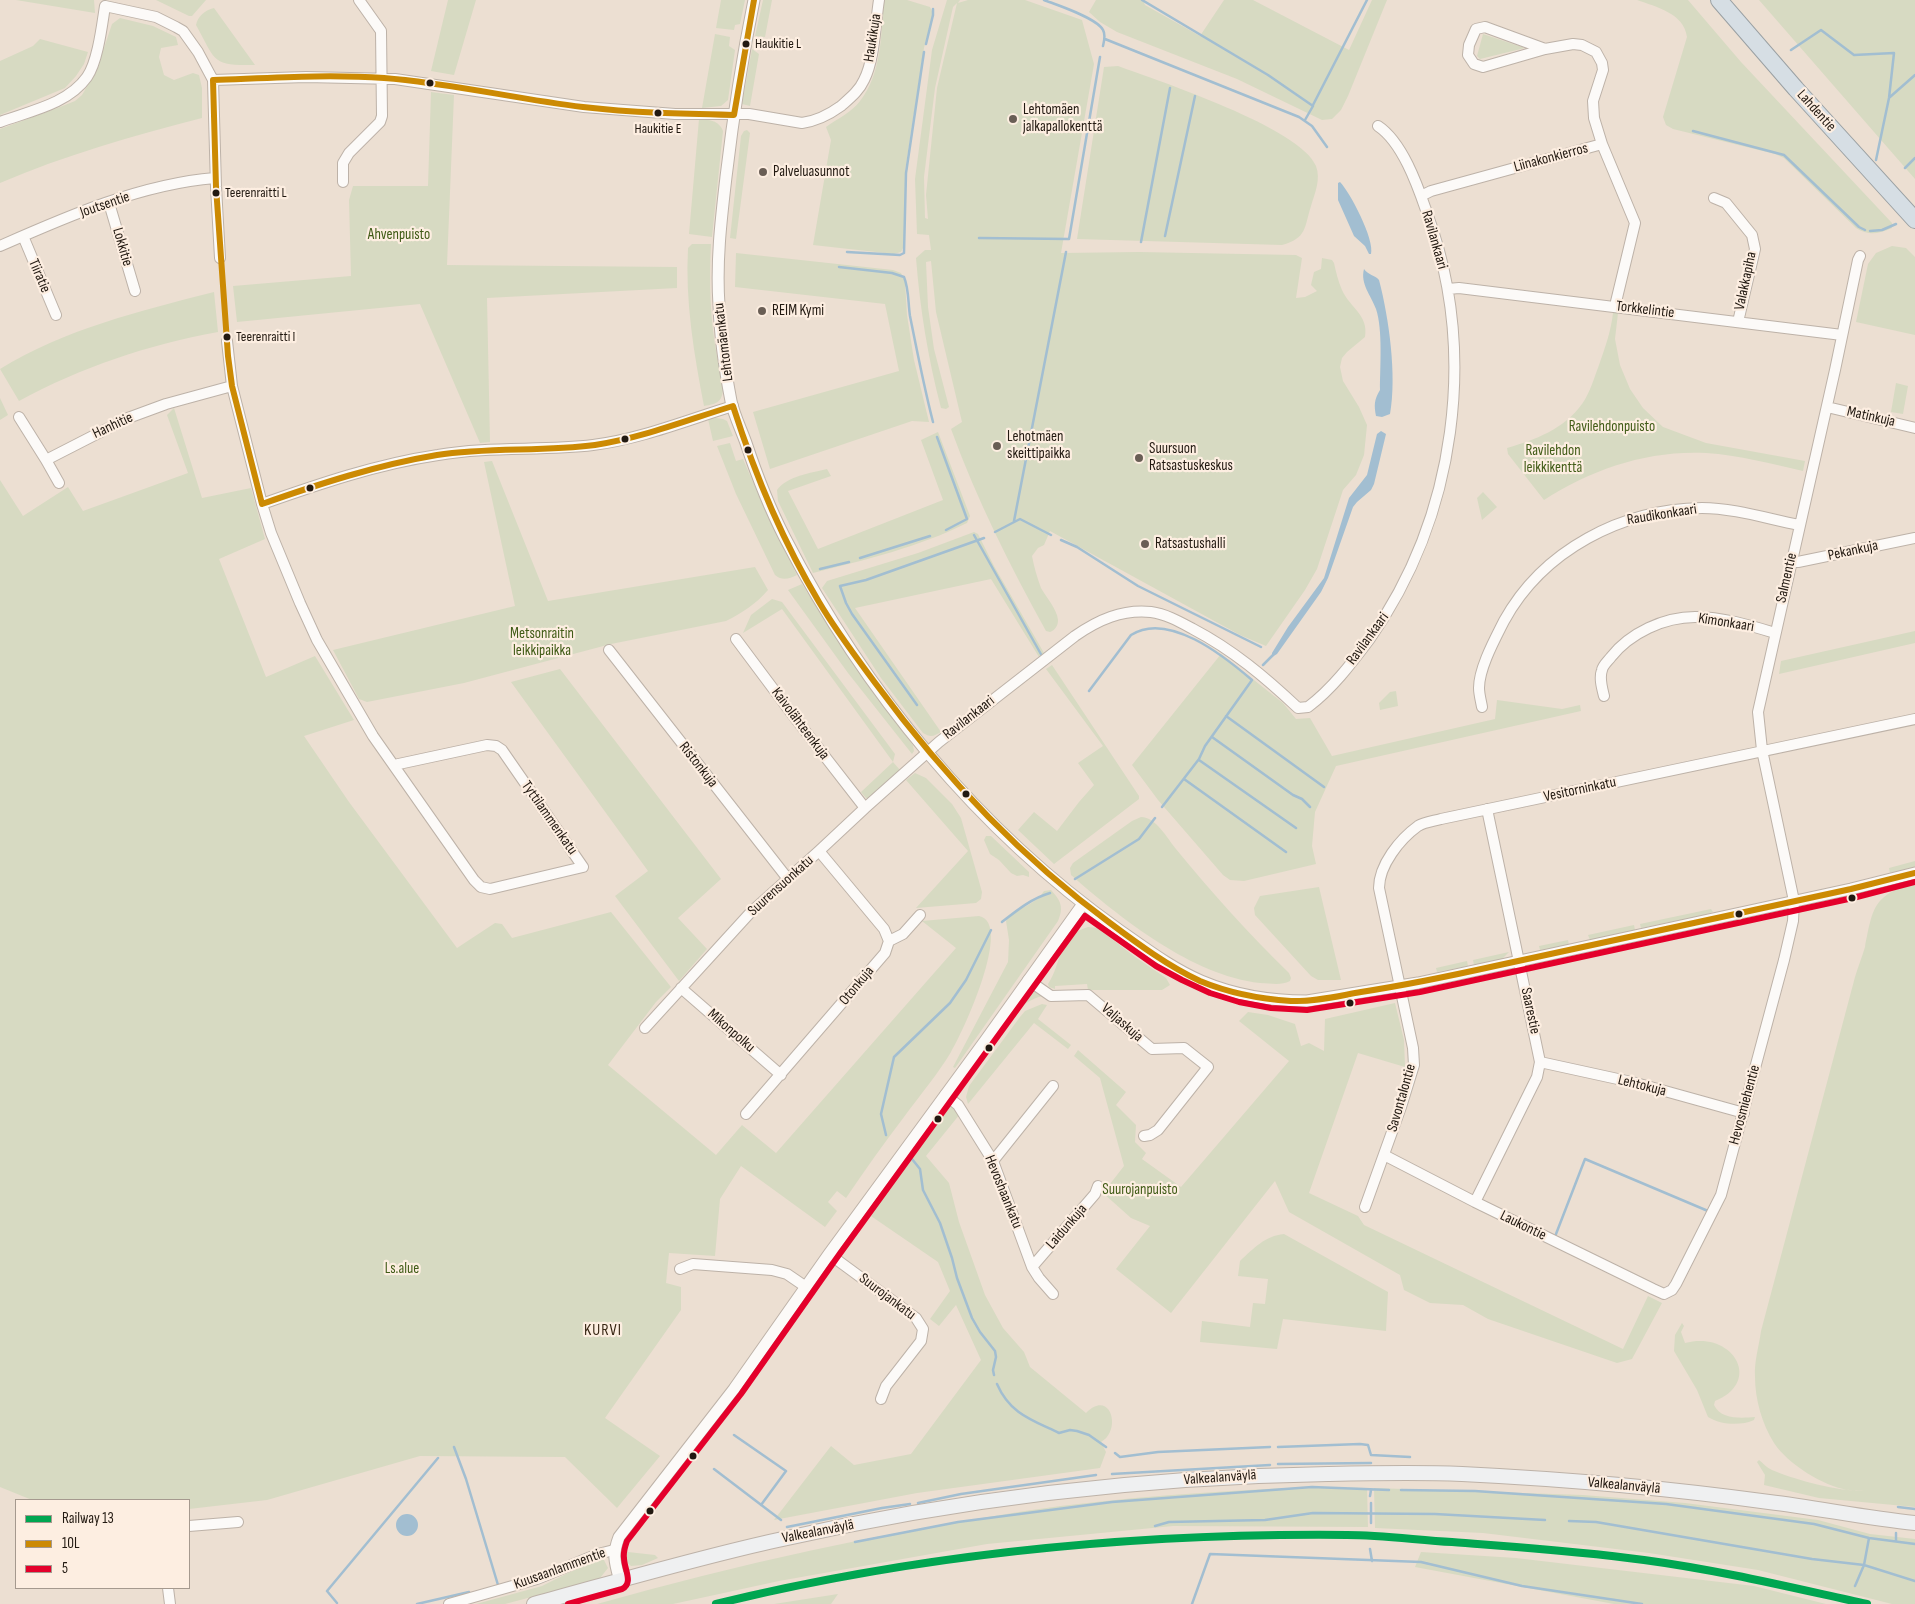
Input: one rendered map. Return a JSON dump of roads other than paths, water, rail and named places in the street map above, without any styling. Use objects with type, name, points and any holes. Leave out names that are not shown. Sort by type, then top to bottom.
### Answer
[{"type":"highway","name":"Lahdentie","points":[[1719,0],[1796,89],[1915,220]]},
{"type":"main road","name":"Valkealanväylä","points":[[534,1604],[778,1540],[879,1520],[968,1505],[1102,1487],[1273,1475],[1458,1474],[1554,1480],[1695,1493],[1915,1523]]},
{"type":"street","points":[[343,182],[343,163],[349,152],[380,122],[382,116],[381,31],[359,0]]},
{"type":"street","name":"Lehtomäenkatu","points":[[754,0],[734,114],[722,208],[718,276],[722,342],[733,406],[758,480],[812,591],[863,667],[927,752],[997,828],[1083,904],[1178,969],[1199,980],[1231,992],[1273,1000],[1307,1001],[1400,986],[1519,961],[1851,889],[1915,873]]},
{"type":"street","name":"Haukikuja","points":[[213,80],[306,77],[382,78],[430,83],[584,107],[675,114],[749,114],[802,123],[815,120],[836,109],[855,94],[864,80],[871,58],[879,0]]},
{"type":"street","points":[[0,122],[59,101],[74,91],[88,76],[97,50],[105,3],[156,16],[176,27],[183,32],[198,52],[213,80],[215,178],[220,258]]},
{"type":"street","points":[[1545,48],[1485,27],[1480,27],[1473,34],[1468,55],[1474,64],[1483,67],[1545,48],[1573,44],[1591,49],[1600,58],[1602,70],[1593,108],[1602,144]]},
{"type":"street","name":"Ravilankaari","points":[[927,752],[954,729],[1087,628],[1108,617],[1129,612],[1151,612],[1166,616],[1208,637],[1252,666],[1298,708],[1308,707],[1316,701],[1344,672],[1384,619],[1410,570],[1432,514],[1444,466],[1454,393],[1454,347],[1448,289],[1431,223],[1421,196],[1398,148],[1378,126]]},
{"type":"street","name":"Liinakonkierros","points":[[1421,196],[1430,191],[1602,144],[1635,223],[1615,306]]},
{"type":"street","name":"Joutsentie","points":[[0,246],[109,203],[171,185],[215,178]]},
{"type":"street","name":"Valakkapiha","points":[[1714,198],[1726,202],[1752,235],[1754,242],[1738,322]]},
{"type":"street","name":"Lokkitie","points":[[109,203],[134,291]]},
{"type":"street","name":"Tiiratie","points":[[23,236],[56,315]]},
{"type":"street","name":"Salmentie","points":[[1794,901],[1762,750],[1758,712],[1790,561],[1827,407],[1860,256]]},
{"type":"street","name":"Torkkelintie","points":[[1448,289],[1459,288],[1615,306],[1842,335]]},
{"type":"street","name":"Tyttilammenkatu","points":[[227,341],[232,386],[270,533],[318,640],[369,730],[474,880],[481,887],[490,889],[583,866],[502,750],[496,746],[487,744],[394,765]]},
{"type":"street","name":"Hanhitie","points":[[46,460],[106,428],[137,415],[176,401],[232,386]]},
{"type":"street","points":[[262,504],[350,475],[414,459],[440,454],[596,444],[666,427],[733,406]]},
{"type":"street","name":"Matinkuja","points":[[1827,407],[1915,428]]},
{"type":"street","points":[[19,417],[59,482]]},
{"type":"street","name":"Raudikonkaari","points":[[1482,707],[1479,687],[1484,668],[1509,613],[1530,584],[1545,569],[1571,548],[1602,530],[1634,518],[1682,509],[1703,508],[1729,511],[1799,526]]},
{"type":"street","name":"Pekankuja","points":[[1790,561],[1798,562],[1915,538]]},
{"type":"street","name":"Kimonkaari","points":[[1604,696],[1600,681],[1602,670],[1615,652],[1636,635],[1664,622],[1687,618],[1709,618],[1775,633]]},
{"type":"street","name":"Kaivolähteenkuja","points":[[736,639],[865,808]]},
{"type":"street","name":"Ristonkuja","points":[[609,650],[788,879]]},
{"type":"street","name":"Vesitorninkatu","points":[[1400,986],[1379,888],[1381,872],[1404,838],[1420,825],[1915,718]]},
{"type":"street","name":"Suurensuonkatu","points":[[645,1028],[750,914],[927,752]]},
{"type":"street","name":"Saarestie","points":[[1487,809],[1540,1062]]},
{"type":"street","points":[[819,852],[884,930],[889,941],[902,934],[920,915]]},
{"type":"street","name":"Hevosmiehentie","points":[[1664,1294],[1672,1290],[1676,1284],[1721,1195],[1784,960],[1793,921],[1794,901]]},
{"type":"street","points":[[620,1582],[614,1558],[614,1550],[619,1537],[734,1389],[829,1254],[1083,904]]},
{"type":"street","name":"Otonkuja","points":[[746,1114],[885,953],[889,941]]},
{"type":"street","name":"Valjaskuja","points":[[1028,980],[1051,996],[1088,995],[1152,1049],[1184,1048],[1208,1067],[1158,1130],[1144,1136]]},
{"type":"street","name":"Savontalontie","points":[[1366,1208],[1414,1065],[1413,1048],[1400,986]]},
{"type":"street","name":"Mikonpolku","points":[[681,988],[781,1075]]},
{"type":"street","points":[[1475,1202],[1536,1077],[1540,1062]]},
{"type":"street","name":"Lehtokuja","points":[[1540,1062],[1636,1083],[1744,1113]]},
{"type":"street","points":[[993,1161],[1053,1086]]},
{"type":"street","name":"Hevoshaankatu","points":[[945,1094],[958,1105],[993,1161],[1032,1266],[1039,1278],[1053,1294]]},
{"type":"street","name":"Laukontie","points":[[1384,1155],[1475,1202],[1664,1294]]},
{"type":"street","name":"Laidunkuja","points":[[1032,1266],[1095,1194],[1098,1186]]},
{"type":"street","name":"Suurojankatu","points":[[829,1254],[916,1318],[923,1329],[921,1341],[886,1386],[881,1399]]},
{"type":"street","points":[[680,1269],[693,1264],[772,1270],[787,1274],[806,1287]]},
{"type":"street","points":[[190,1526],[238,1522]]},
{"type":"street","name":"Kuusaanlammentie","points":[[449,1604],[537,1579],[598,1554],[614,1550]]},
{"type":"street","points":[[168,1589],[170,1604]]},
{"type":"water","points":[[1340,182],[1355,205],[1366,228],[1371,254],[1354,236],[1338,200],[1338,183]]},
{"type":"water","points":[[1364,269],[1379,280],[1389,329],[1393,382],[1392,399],[1390,414],[1382,417],[1376,416],[1375,406],[1380,390],[1380,327],[1376,309],[1363,280]]},
{"type":"water","points":[[1381,431],[1386,434],[1374,484],[1371,490],[1353,507],[1328,578],[1321,592],[1277,654],[1272,657],[1272,653],[1288,627],[1324,578],[1349,498],[1367,475],[1377,434]]},
{"type":"water","points":[[407,1514],[417,1521],[418,1525],[411,1535],[407,1536],[397,1529],[396,1525],[403,1515]]},
{"type":"waterway","points":[[1044,0],[1076,12],[1099,25],[1104,34],[1103,46]]},
{"type":"waterway","points":[[1142,0],[1268,75],[1313,106],[1305,120]]},
{"type":"waterway","points":[[1313,105],[1367,0]]},
{"type":"waterway","points":[[926,44],[933,9]]},
{"type":"waterway","points":[[1791,50],[1821,30],[1854,55],[1894,53],[1889,98],[1876,160]]},
{"type":"waterway","points":[[1105,39],[1299,117],[1312,126],[1327,147]]},
{"type":"waterway","points":[[847,252],[900,255],[904,253],[906,173],[924,52]]},
{"type":"waterway","points":[[979,238],[1069,239],[1100,57]]},
{"type":"waterway","points":[[1890,97],[1915,75]]},
{"type":"waterway","points":[[1141,242],[1170,88]]},
{"type":"waterway","points":[[1165,236],[1195,96]]},
{"type":"waterway","points":[[1693,131],[1784,155],[1859,227],[1865,230]]},
{"type":"waterway","points":[[1905,168],[1915,158]]},
{"type":"waterway","points":[[1870,231],[1882,230],[1896,224]]},
{"type":"waterway","points":[[1014,521],[1066,252]]},
{"type":"waterway","points":[[839,267],[892,273],[904,277],[907,286],[910,316],[933,422]]},
{"type":"waterway","points":[[937,437],[967,519],[946,530]]},
{"type":"waterway","points":[[995,532],[1020,519],[1051,535]]},
{"type":"waterway","points":[[974,535],[1042,656]]},
{"type":"waterway","points":[[860,558],[930,536]]},
{"type":"waterway","points":[[917,705],[852,614],[840,586],[866,580],[984,538]]},
{"type":"waterway","points":[[1061,540],[1077,547],[1138,586],[1261,647]]},
{"type":"waterway","points":[[820,569],[849,562]]},
{"type":"waterway","points":[[1089,691],[1131,635],[1146,629],[1178,632],[1195,640],[1226,659],[1252,680],[1205,746],[1199,759],[1162,807]]},
{"type":"waterway","points":[[1263,665],[1273,655]]},
{"type":"waterway","points":[[1226,716],[1324,787]]},
{"type":"waterway","points":[[1212,737],[1293,795],[1302,799],[1310,807]]},
{"type":"waterway","points":[[1199,760],[1296,828]]},
{"type":"waterway","points":[[1184,779],[1286,852]]},
{"type":"waterway","points":[[1075,879],[1139,839],[1155,818]]},
{"type":"waterway","points":[[1002,922],[1031,901],[1050,893]]},
{"type":"waterway","points":[[886,1135],[881,1114],[894,1057],[950,1003],[966,980],[991,930]]},
{"type":"waterway","points":[[912,1159],[920,1169],[923,1190],[940,1223],[972,1318],[995,1351],[994,1375]]},
{"type":"waterway","points":[[1556,1234],[1585,1159],[1708,1211]]},
{"type":"waterway","points":[[997,1384],[1008,1402],[1031,1420],[1059,1433],[1070,1430],[1089,1435],[1106,1447]]},
{"type":"waterway","points":[[734,1435],[786,1471],[761,1505]]},
{"type":"waterway","points":[[1278,1447],[1360,1444],[1368,1445],[1371,1455],[1410,1457]]},
{"type":"waterway","points":[[454,1447],[466,1479],[498,1585]]},
{"type":"waterway","points":[[1115,1453],[1120,1457],[1158,1452],[1270,1447]]},
{"type":"waterway","points":[[337,1603],[327,1591],[438,1458]]},
{"type":"waterway","points":[[1278,1464],[1371,1463]]},
{"type":"waterway","points":[[1112,1474],[1270,1465]]},
{"type":"waterway","points":[[714,1469],[781,1520]]},
{"type":"waterway","points":[[918,1503],[961,1494],[1096,1475]]},
{"type":"waterway","points":[[855,1542],[958,1522],[1112,1502],[1312,1487],[1389,1490]]},
{"type":"waterway","points":[[1370,1496],[1371,1490]]},
{"type":"waterway","points":[[1401,1490],[1475,1491],[1666,1504],[1814,1524],[1869,1538],[1915,1544]]},
{"type":"waterway","points":[[1371,1503],[1371,1523]]},
{"type":"waterway","points":[[787,1527],[910,1504]]},
{"type":"waterway","points":[[1898,1507],[1915,1509]]},
{"type":"waterway","points":[[1155,1526],[1169,1522],[1265,1520],[1313,1513],[1435,1514],[1545,1520]]},
{"type":"waterway","points":[[1569,1521],[1596,1522],[1812,1559],[1864,1565],[1915,1581]]},
{"type":"waterway","points":[[1896,1533],[1896,1541]]},
{"type":"waterway","points":[[1855,1586],[1864,1565],[1869,1538]]},
{"type":"waterway","points":[[1370,1549],[1372,1561]]},
{"type":"waterway","points":[[1192,1604],[1210,1554],[1421,1562],[1522,1586],[1642,1604]]},
{"type":"waterway","points":[[417,1604],[469,1592]]},
{"type":"rail line","name":"13","points":[[716,1604],[871,1572],[1029,1550],[1188,1538],[1268,1535],[1386,1537],[1596,1554],[1728,1574],[1867,1604]]},
{"type":"place","name":"Haukitie L","points":[[746,44]]},
{"type":"place","name":"Haukitie E","points":[[658,113]]},
{"type":"place","name":"Lehtomäen jalkapallokenttä","points":[[1013,119]]},
{"type":"place","name":"Palveluasunnot","points":[[763,172]]},
{"type":"place","name":"Teerenraitti L","points":[[216,193]]},
{"type":"place","name":"REIM Kymi","points":[[762,311]]},
{"type":"place","name":"Teerenraitti I","points":[[227,337]]},
{"type":"place","name":"Lehotmäen skeittipaikka","points":[[997,446]]},
{"type":"place","name":"Suursuon Ratsastuskeskus","points":[[1139,458]]},
{"type":"place","name":"Ratsastushalli","points":[[1145,544]]},
{"type":"district","name":"KURVI","points":[[603,1331]]},
{"type":"park label","name":"Ahvenpuisto","points":[[399,235]]},
{"type":"park label","name":"Ravilehdonpuisto","points":[[1612,427]]},
{"type":"park label","name":"Ravilehdon leikkikenttä","points":[[1553,460]]},
{"type":"park label","name":"Metsonraitin leikkipaikka","points":[[542,642]]},
{"type":"park label","name":"Suurojanpuisto","points":[[1140,1190]]},
{"type":"park label","name":"Ls.alue","points":[[402,1269]]}]
